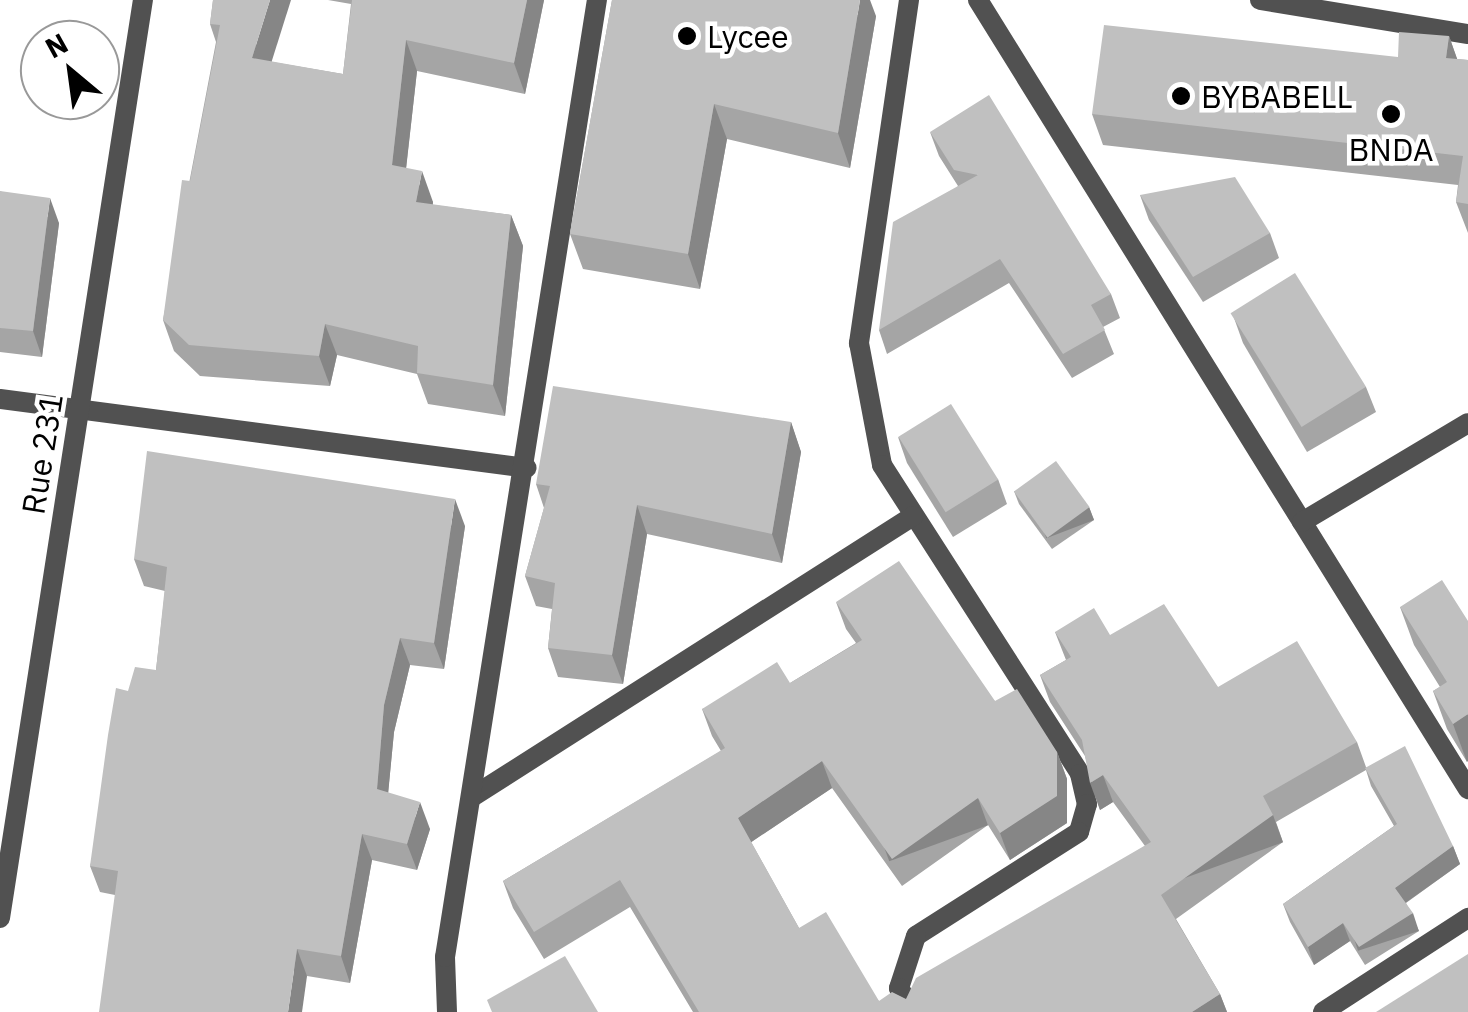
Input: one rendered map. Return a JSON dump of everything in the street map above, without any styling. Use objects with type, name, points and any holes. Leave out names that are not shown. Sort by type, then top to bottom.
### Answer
[{"type":"street","name":"Rue 231","points":[[0,918],[142,0]]},
{"type":"street","points":[[447,1012],[445,957],[527,468],[597,0]]},
{"type":"street","points":[[909,0],[859,344],[882,465],[1080,774],[1088,804],[1080,832],[916,936],[899,988],[914,1012]]},
{"type":"street","points":[[978,0],[1468,788]]},
{"type":"street","points":[[1260,0],[1468,34]]},
{"type":"street","points":[[0,399],[527,468]]},
{"type":"street","points":[[1302,522],[1468,423]]},
{"type":"street","points":[[472,797],[913,516]]},
{"type":"street","points":[[1323,1012],[1468,918]]},
{"type":"building","points":[[213,0],[270,0],[252,58],[343,74],[352,0],[527,0],[514,63],[406,40],[392,165],[422,171],[416,202],[511,215],[493,385],[417,373],[418,346],[325,324],[319,356],[189,345],[163,320],[182,180],[190,181],[220,25],[210,24]]},
{"type":"building","points":[[612,0],[860,0],[838,133],[714,104],[688,254],[570,234]]},
{"type":"building","points":[[1104,25],[1398,57],[1399,32],[1449,36],[1446,58],[1468,60],[1468,204],[1456,202],[1463,156],[1092,114]]},
{"type":"building","points":[[989,95],[1111,294],[1091,305],[1105,330],[1063,354],[1000,259],[879,330],[893,222],[978,175],[954,170],[930,132]]},
{"type":"building","points":[[1235,177],[1270,233],[1193,277],[1140,195]]},
{"type":"building","points":[[0,191],[50,198],[33,331],[0,328]]},
{"type":"building","points":[[1295,273],[1366,387],[1302,427],[1231,313]]},
{"type":"building","points":[[553,386],[791,422],[772,534],[637,505],[612,655],[548,648],[555,583],[525,576],[550,486],[536,484]]},
{"type":"building","points":[[951,404],[998,479],[946,512],[898,437]]},
{"type":"building","points":[[147,451],[455,499],[434,643],[400,638],[384,705],[377,789],[420,802],[407,844],[362,834],[341,956],[297,949],[288,1012],[99,1012],[118,871],[90,866],[108,735],[116,688],[128,691],[135,667],[156,670],[167,567],[134,559]]},
{"type":"building","points":[[1056,461],[1090,507],[1047,538],[1014,492]]},
{"type":"building","points":[[899,561],[995,701],[1017,689],[1057,752],[1057,796],[1000,833],[978,798],[892,859],[822,761],[738,818],[799,928],[826,912],[879,1001],[892,992],[906,999],[916,978],[1151,842],[1103,775],[1090,783],[1082,740],[1040,675],[1071,657],[1055,632],[1094,608],[1110,635],[1164,604],[1218,687],[1297,641],[1357,742],[1263,796],[1273,815],[1161,895],[1220,994],[1192,1012],[699,1012],[620,880],[534,932],[503,881],[725,748],[702,709],[777,662],[790,683],[862,640],[836,602]]},
{"type":"building","points":[[1442,580],[1468,621],[1468,714],[1453,724],[1433,691],[1447,682],[1400,607]]},
{"type":"building","points":[[1405,746],[1453,846],[1395,888],[1413,913],[1359,947],[1343,923],[1308,947],[1283,904],[1397,824],[1365,768]]},
{"type":"building","points":[[1468,954],[1468,1012],[1376,1012]]},
{"type":"building","points":[[565,956],[598,1012],[492,1012],[487,1000]]},
{"type":"place","name":"Lycee","points":[[687,36]]},
{"type":"place","name":"BYBABELL","points":[[1181,96]]},
{"type":"place","name":"BNDA","points":[[1391,114]]}]
